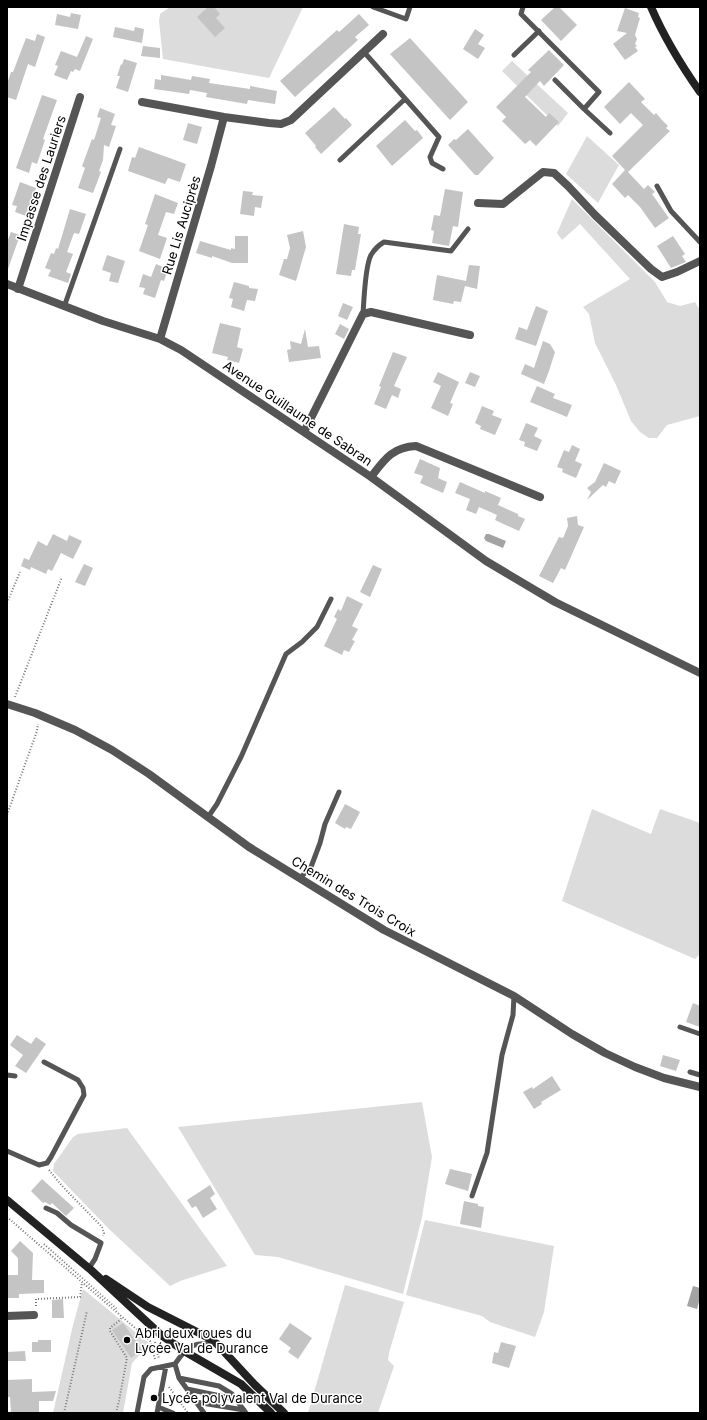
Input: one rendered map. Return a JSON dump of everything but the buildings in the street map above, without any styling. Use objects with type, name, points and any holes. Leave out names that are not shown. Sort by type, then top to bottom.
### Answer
[{"type":"main road","points":[[651,7],[661,30],[675,55],[700,92]]},
{"type":"main road","points":[[7,1200],[90,1269],[150,1326],[184,1351],[241,1384],[271,1413]]},
{"type":"main road","points":[[90,1269],[148,1307],[196,1330],[217,1344],[255,1385],[284,1413]]},
{"type":"street","points":[[142,102],[224,117],[281,124],[291,120],[383,34]]},
{"type":"street","name":"Impasse des Lauriers","points":[[18,288],[80,97]]},
{"type":"street","name":"Rue Lis Auciprès","points":[[160,339],[224,117]]},
{"type":"street","points":[[478,203],[503,204],[543,172],[554,173],[651,269],[662,277],[677,272],[700,261]]},
{"type":"street","name":"Avenue Guillaume de Sabran","points":[[7,284],[64,307],[160,339],[181,350],[371,477],[486,561],[555,602],[700,673]]},
{"type":"street","points":[[304,432],[363,314],[371,312],[470,335]]},
{"type":"street","points":[[371,477],[386,457],[393,452],[405,446],[416,446],[540,497]]},
{"type":"street","name":"Chemin des Trois Croix","points":[[9,705],[40,715],[75,730],[112,750],[149,774],[249,847],[384,930],[514,996],[572,1034],[605,1053],[664,1078],[700,1087]]},
{"type":"street","points":[[7,1316],[34,1315]]},
{"type":"lane","points":[[373,7],[406,19],[410,7]]},
{"type":"lane","points":[[523,7],[521,14],[599,92],[584,109]]},
{"type":"lane","points":[[514,55],[539,31]]},
{"type":"lane","points":[[364,52],[439,137],[430,157],[432,163],[443,169]]},
{"type":"lane","points":[[555,80],[610,132]]},
{"type":"lane","points":[[340,160],[405,99]]},
{"type":"lane","points":[[64,307],[120,149]]},
{"type":"lane","points":[[657,186],[671,211],[700,242]]},
{"type":"lane","points":[[363,314],[370,255],[379,245],[384,242],[451,251],[468,229]]},
{"type":"lane","points":[[208,817],[218,804],[241,757],[286,654],[302,642],[317,627],[331,599]]},
{"type":"lane","points":[[300,878],[311,868],[320,843],[324,824],[339,792]]},
{"type":"lane","points":[[472,1196],[487,1153],[502,1055],[512,1015],[514,996]]},
{"type":"lane","points":[[680,1027],[700,1034]]},
{"type":"lane","points":[[7,1151],[39,1165],[47,1163],[84,1095],[78,1080],[44,1062]]},
{"type":"lane","points":[[690,1072],[700,1075]]},
{"type":"lane","points":[[7,1075],[14,1076]]},
{"type":"lane","points":[[46,1208],[57,1213],[71,1225],[101,1243],[90,1269]]},
{"type":"lane","points":[[137,1413],[144,1377],[151,1369],[175,1364],[184,1351],[196,1344],[217,1344]]},
{"type":"lane","points":[[175,1364],[179,1378],[204,1413]]},
{"type":"lane","points":[[157,1413],[166,1366]]},
{"type":"lane","points":[[179,1378],[219,1386],[232,1394],[245,1411]]},
{"type":"lane","points":[[187,1389],[235,1398]]},
{"type":"lane","points":[[196,1402],[245,1411]]},
{"type":"lane","points":[[158,1407],[173,1413]]},
{"type":"path","points":[[7,603],[20,572]]},
{"type":"path","points":[[9,705],[62,577]]},
{"type":"path","points":[[7,815],[37,731],[40,715]]},
{"type":"path","points":[[44,1164],[63,1187],[102,1227],[104,1233],[101,1243]]},
{"type":"path","points":[[7,1217],[150,1342],[156,1358],[153,1360],[158,1368]]},
{"type":"path","points":[[34,1236],[153,1339],[159,1358]]},
{"type":"path","points":[[34,1315],[36,1299],[80,1297],[82,1283]]},
{"type":"path","points":[[64,1413],[87,1311]]},
{"type":"path","points":[[116,1413],[127,1358],[110,1331],[110,1328],[122,1317]]},
{"type":"path","points":[[164,1379],[188,1413]]},
{"type":"shaded area","points":[[170,7],[303,7],[269,78],[163,59],[159,21],[160,14]]},
{"type":"shaded area","points":[[512,61],[568,113],[558,126],[502,71]]},
{"type":"shaded area","points":[[587,136],[619,165],[598,203],[566,174]]},
{"type":"shaded area","points":[[572,199],[655,282],[667,302],[680,306],[695,302],[700,310],[700,416],[667,425],[657,438],[649,438],[640,432],[631,421],[616,385],[595,343],[589,314],[583,307],[630,279],[580,224],[562,240],[557,233]]},
{"type":"shaded area","points":[[486,534],[506,541],[503,548],[486,541],[484,538]]},
{"type":"shaded area","points":[[592,809],[651,834],[660,809],[700,823],[700,954],[695,959],[562,901]]},
{"type":"shaded area","points":[[422,1102],[432,1157],[422,1217],[403,1294],[278,1257],[255,1255],[178,1127]]},
{"type":"shaded area","points":[[127,1128],[227,1266],[180,1281],[170,1286],[109,1229],[53,1171],[54,1164],[73,1137],[78,1134]]},
{"type":"shaded area","points":[[425,1220],[554,1246],[544,1312],[535,1337],[490,1322],[482,1316],[406,1295]]},
{"type":"shaded area","points":[[345,1285],[404,1302],[389,1353],[388,1360],[394,1366],[378,1413],[308,1413]]},
{"type":"shaded area","points":[[693,1286],[700,1288],[700,1298],[697,1309],[687,1306]]},
{"type":"shaded area","points":[[83,1289],[150,1344],[132,1363],[123,1413],[53,1413],[73,1325]]},
{"type":"place","name":"Abri deux roues du Lycée Val de Durance","points":[[127,1340]]},
{"type":"place","name":"Lycée polyvalent Val de Durance","points":[[154,1398]]}]
